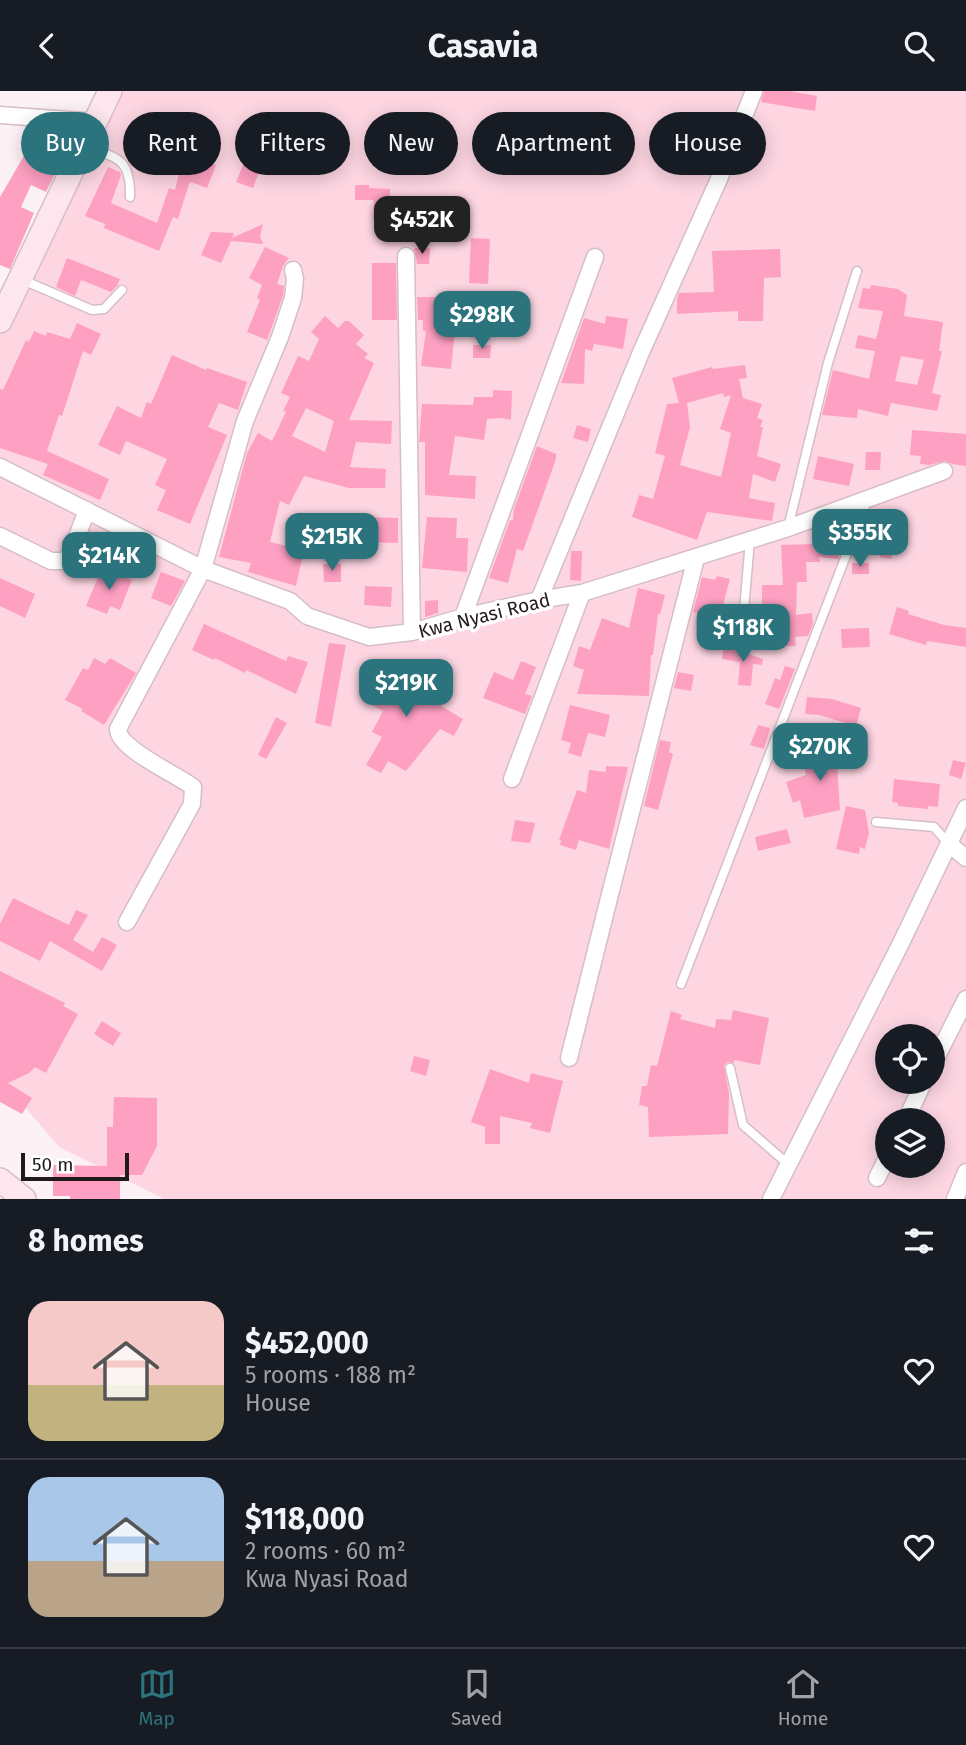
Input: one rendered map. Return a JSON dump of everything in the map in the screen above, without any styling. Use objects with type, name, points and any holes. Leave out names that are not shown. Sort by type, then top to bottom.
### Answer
[{"type":"main road","points":[[101,112],[110,91]]},
{"type":"main road","points":[[0,321],[72,175]]},
{"type":"main road","points":[[0,1180],[24,1199]]},
{"type":"street","points":[[539,600],[642,350],[719,179],[754,91]]},
{"type":"street","points":[[0,115],[21,117]]},
{"type":"street","points":[[406,256],[412,632]]},
{"type":"street","points":[[463,617],[595,257]]},
{"type":"street","points":[[127,922],[194,796],[192,787],[184,780],[125,745],[118,736],[118,729],[203,569],[245,421],[293,298],[293,270]]},
{"type":"street","name":"Kwa Nyasi Road","points":[[0,467],[203,569],[290,601],[307,616],[369,637],[412,632],[463,617],[582,593],[788,528],[944,471]]},
{"type":"street","points":[[0,537],[51,561],[65,561],[87,510]]},
{"type":"street","points":[[569,1058],[696,558]]},
{"type":"street","points":[[512,779],[582,593]]},
{"type":"street","points":[[771,1199],[790,1166],[966,808]]},
{"type":"street","points":[[949,843],[966,858]]},
{"type":"street","points":[[945,1040],[966,999]]},
{"type":"street","points":[[955,1199],[966,1172]]},
{"type":"lane","points":[[109,156],[123,163],[131,177],[131,197]]},
{"type":"lane","points":[[788,528],[828,363],[857,271]]},
{"type":"lane","points":[[20,279],[92,310],[104,309],[122,289]]},
{"type":"lane","points":[[681,984],[868,499]]},
{"type":"lane","points":[[750,540],[743,622],[748,629],[764,631]]},
{"type":"lane","points":[[876,822],[934,827],[949,843]]},
{"type":"lane","points":[[730,1068],[743,1125],[790,1166]]},
{"type":"shaded area","points":[[124,91],[966,91],[966,1199],[164,1199],[59,1147],[0,1078],[0,299],[16,257],[69,175],[109,175],[109,114]]},
{"type":"building","points":[[764,91],[789,91],[817,96],[815,111],[761,102]]},
{"type":"building","points":[[21,161],[21,175],[54,175],[46,192],[31,185],[21,207],[34,213],[10,269],[0,265],[0,197]]},
{"type":"building","points":[[109,167],[121,175],[111,203],[157,223],[169,188],[175,190],[179,175],[212,175],[207,188],[191,182],[189,184],[178,219],[173,217],[159,251],[104,228],[105,224],[85,216],[104,175],[109,175]]},
{"type":"building","points":[[239,175],[258,175],[253,188],[236,182]]},
{"type":"building","points":[[355,185],[390,189],[389,221],[373,220],[374,200],[355,200]]},
{"type":"building","points":[[263,224],[260,236],[263,244],[231,241],[221,263],[201,255],[211,232],[234,233],[232,238]]},
{"type":"building","points":[[471,238],[490,239],[488,284],[469,283]]},
{"type":"building","points":[[265,247],[289,258],[277,284],[284,286],[283,296],[267,340],[247,332],[260,300],[257,298],[262,285],[249,278]]},
{"type":"building","points":[[414,248],[430,248],[429,264],[417,264]]},
{"type":"building","points":[[780,249],[781,277],[764,278],[763,321],[738,321],[738,311],[677,314],[679,293],[714,292],[712,251]]},
{"type":"building","points":[[67,258],[120,279],[117,286],[111,292],[81,280],[75,296],[56,287]]},
{"type":"building","points":[[372,263],[396,263],[397,320],[372,320]]},
{"type":"building","points":[[871,285],[898,289],[907,295],[904,316],[943,322],[939,351],[942,351],[932,393],[941,395],[937,411],[891,403],[888,416],[858,409],[857,418],[822,415],[833,370],[869,379],[875,351],[855,348],[858,335],[876,339],[883,311],[858,308],[863,288],[870,289]],"holes":[[[901,356],[924,360],[917,385],[895,381]]]},
{"type":"building","points":[[417,297],[458,301],[451,369],[421,366],[426,331],[423,331],[423,320],[418,320]]},
{"type":"building","points":[[325,316],[338,328],[345,321],[349,321],[364,335],[356,344],[368,354],[364,358],[374,363],[349,420],[392,421],[391,444],[356,442],[350,467],[386,469],[385,488],[349,488],[304,476],[289,505],[280,501],[270,542],[291,547],[290,551],[303,554],[296,586],[248,572],[251,563],[219,557],[247,453],[258,433],[272,441],[290,397],[281,393],[298,356],[309,361],[319,339],[311,332]],"holes":[[[306,408],[334,421],[325,452],[292,436]]]},
{"type":"building","points":[[606,316],[628,319],[623,349],[594,344],[592,351],[585,349],[584,384],[561,383],[584,318],[605,324]]},
{"type":"building","points":[[77,323],[101,334],[91,355],[83,351],[62,416],[59,415],[47,451],[109,479],[100,500],[43,475],[48,464],[0,448],[0,389],[3,390],[26,340],[29,342],[34,331],[46,336],[47,332],[70,339]]},
{"type":"building","points":[[473,345],[491,345],[490,358],[473,358]]},
{"type":"building","points":[[172,355],[206,370],[207,368],[247,382],[238,410],[219,403],[208,427],[227,435],[190,524],[157,510],[166,490],[155,485],[167,459],[126,441],[120,455],[98,445],[117,406],[141,418],[147,402],[151,404]]},
{"type":"building","points":[[745,365],[747,378],[739,379],[743,398],[762,404],[757,418],[763,420],[760,427],[763,427],[757,456],[781,464],[775,482],[753,474],[749,498],[775,503],[772,521],[707,512],[697,540],[632,517],[639,495],[653,499],[665,456],[655,453],[667,404],[679,403],[672,378],[712,367]],"holes":[[[723,393],[724,397],[731,395],[720,429],[731,433],[721,477],[680,465],[690,427],[687,403]]]},
{"type":"building","points":[[493,390],[512,391],[511,420],[487,419],[484,440],[455,436],[449,475],[476,476],[475,499],[425,495],[425,442],[419,442],[422,404],[473,405],[474,397],[493,397]]},
{"type":"building","points":[[577,425],[591,429],[588,442],[573,438]]},
{"type":"building","points":[[912,430],[966,434],[966,466],[945,461],[920,464],[921,456],[910,455]]},
{"type":"building","points":[[537,446],[556,454],[556,459],[523,551],[517,549],[508,583],[489,578],[510,520],[513,520],[514,509]]},
{"type":"building","points":[[866,452],[881,452],[880,470],[865,470]]},
{"type":"building","points":[[818,456],[854,464],[849,486],[813,479]]},
{"type":"building","points":[[366,517],[398,518],[398,543],[365,542]]},
{"type":"building","points":[[427,517],[457,518],[456,538],[468,538],[467,572],[422,568]]},
{"type":"building","points":[[884,537],[895,539],[891,559],[880,557]]},
{"type":"building","points":[[781,545],[842,547],[838,559],[819,557],[820,562],[806,562],[807,582],[797,582],[796,615],[812,613],[813,624],[808,636],[795,637],[796,646],[784,646],[783,622],[752,622],[751,606],[762,606],[762,585],[783,585]]},
{"type":"building","points":[[571,551],[582,551],[581,581],[570,580]]},
{"type":"building","points":[[852,563],[869,563],[869,574],[852,574]]},
{"type":"building","points":[[323,564],[341,564],[341,582],[324,582]]},
{"type":"building","points":[[102,568],[132,580],[120,610],[110,606],[107,614],[86,606]]},
{"type":"building","points":[[161,572],[185,581],[171,606],[151,598]]},
{"type":"building","points":[[717,576],[730,579],[713,642],[700,640],[705,615],[693,612],[702,577],[715,580]]},
{"type":"building","points":[[0,578],[35,594],[25,618],[0,606]]},
{"type":"building","points":[[365,586],[392,587],[391,607],[364,605]]},
{"type":"building","points":[[638,588],[665,595],[658,614],[651,655],[649,696],[577,694],[584,670],[573,666],[579,646],[590,650],[602,618],[629,628]]},
{"type":"building","points":[[438,600],[438,613],[425,617],[425,601]]},
{"type":"building","points":[[897,607],[909,611],[908,614],[944,625],[966,628],[966,647],[927,641],[926,645],[889,634]]},
{"type":"building","points":[[204,624],[286,661],[288,656],[308,662],[296,694],[246,670],[245,673],[192,650]]},
{"type":"building","points":[[869,628],[870,647],[842,648],[841,629]]},
{"type":"building","points":[[329,643],[346,645],[331,727],[315,723]]},
{"type":"building","points":[[724,646],[763,659],[762,665],[753,664],[751,686],[738,685],[740,662],[722,659]]},
{"type":"building","points":[[94,658],[105,664],[110,658],[136,673],[104,725],[81,711],[83,709],[65,700],[83,668],[88,670]]},
{"type":"building","points":[[391,659],[412,669],[406,681],[463,719],[454,736],[440,729],[406,771],[388,761],[381,773],[366,765],[382,737],[372,732],[383,711],[368,703]]},
{"type":"building","points":[[521,661],[536,667],[525,694],[532,696],[525,714],[483,698],[494,672],[513,680]]},
{"type":"building","points":[[785,666],[795,669],[779,709],[765,704],[775,678],[780,680]]},
{"type":"building","points":[[678,672],[694,675],[691,691],[674,688]]},
{"type":"building","points":[[807,697],[832,699],[861,708],[856,726],[819,715],[805,714]]},
{"type":"building","points":[[570,705],[610,715],[605,737],[588,733],[581,757],[568,753],[571,743],[561,740]]},
{"type":"building","points":[[276,717],[287,723],[266,759],[258,755]]},
{"type":"building","points":[[758,725],[770,728],[764,749],[750,745]]},
{"type":"building","points":[[660,740],[671,742],[669,752],[673,754],[658,810],[644,806]]},
{"type":"building","points":[[852,747],[855,759],[837,763],[840,810],[804,818],[800,800],[793,803],[786,782],[806,775],[802,757]]},
{"type":"building","points":[[953,760],[966,763],[961,779],[949,775]]},
{"type":"building","points":[[606,766],[628,767],[609,849],[579,840],[576,850],[560,845],[559,840],[577,790],[586,793],[589,770],[606,772]]},
{"type":"building","points":[[894,779],[940,784],[938,807],[928,806],[928,809],[898,806],[898,803],[892,802]]},
{"type":"building","points":[[846,806],[865,810],[869,833],[865,849],[860,847],[859,854],[836,849]]},
{"type":"building","points":[[515,820],[535,823],[530,843],[511,841]]},
{"type":"building","points":[[787,829],[791,843],[758,851],[755,837]]},
{"type":"building","points":[[13,898],[69,925],[76,910],[88,915],[73,940],[93,952],[102,937],[117,945],[102,971],[50,941],[40,961],[0,941],[0,924]]},
{"type":"building","points":[[0,971],[65,1003],[63,1006],[78,1014],[46,1073],[35,1067],[29,1073],[8,1083],[32,1098],[22,1114],[0,1102]]},
{"type":"building","points":[[733,1010],[769,1018],[760,1065],[734,1060],[734,1063],[728,1062],[724,1065],[729,1094],[728,1134],[649,1137],[648,1107],[639,1105],[642,1086],[647,1086],[651,1065],[657,1066],[671,1011],[682,1015],[680,1019],[715,1028],[716,1019],[731,1020]]},
{"type":"building","points":[[102,1021],[121,1033],[113,1046],[94,1034]]},
{"type":"building","points":[[414,1056],[430,1060],[426,1076],[410,1071]]},
{"type":"building","points":[[490,1069],[529,1083],[531,1073],[563,1081],[550,1133],[530,1128],[532,1123],[500,1116],[500,1144],[485,1144],[485,1127],[471,1122]]},
{"type":"building","points":[[114,1097],[157,1098],[157,1146],[142,1175],[120,1175],[120,1199],[70,1199],[70,1196],[53,1196],[53,1165],[107,1166],[107,1127],[113,1127]]}]
